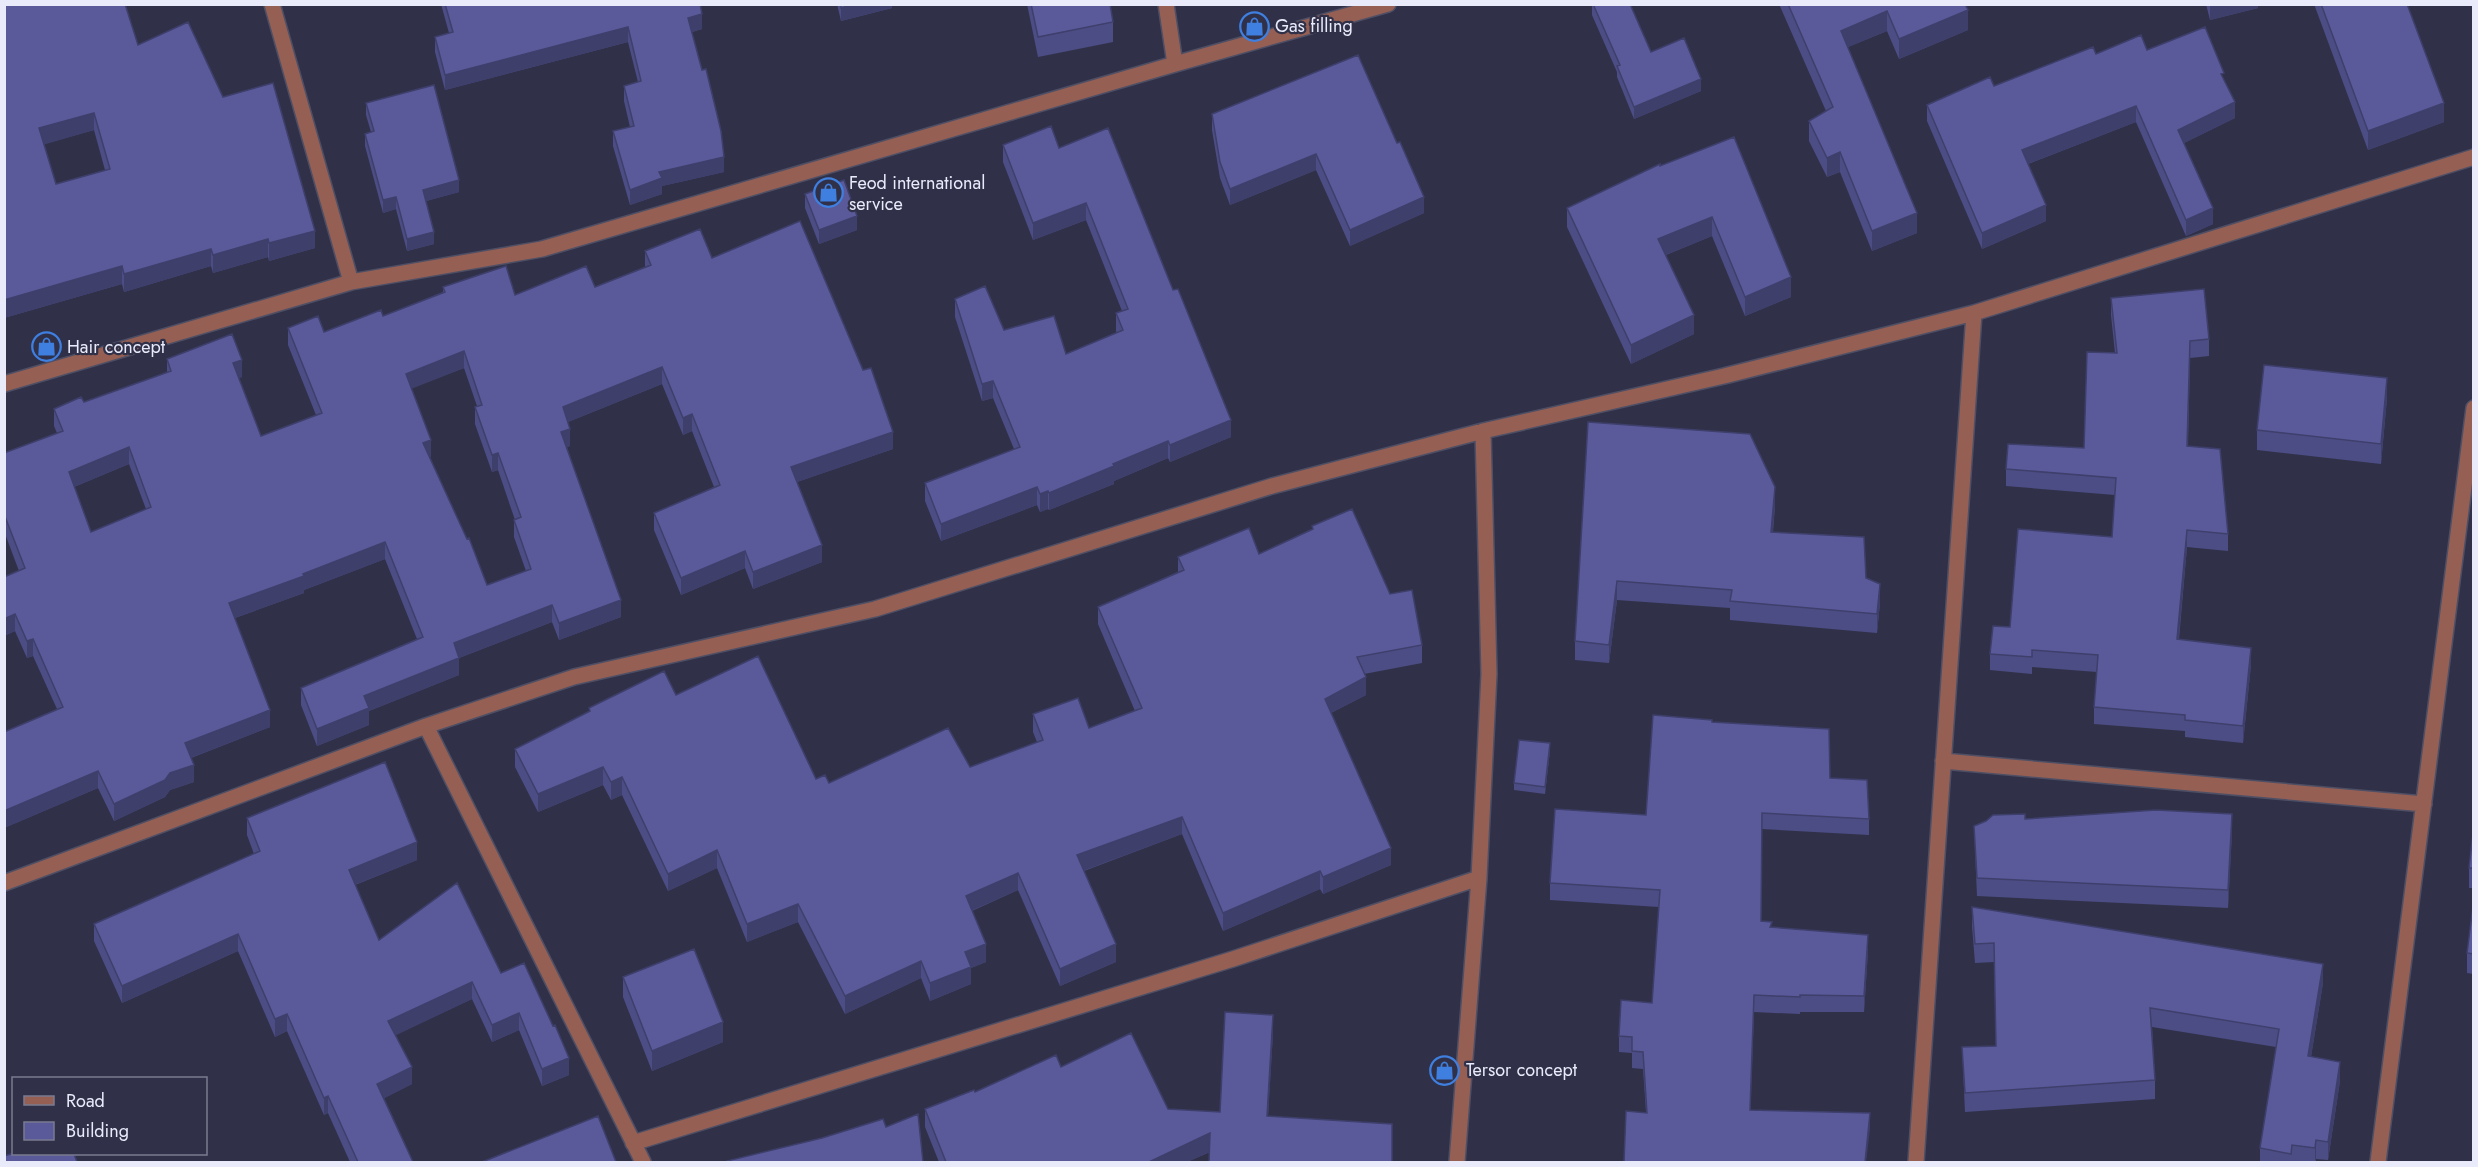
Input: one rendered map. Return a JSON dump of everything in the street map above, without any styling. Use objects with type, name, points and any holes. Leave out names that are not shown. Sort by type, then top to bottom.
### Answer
[{"type":"street","points":[[272,4],[351,282]]},
{"type":"street","points":[[1166,4],[1176,64]]},
{"type":"street","points":[[4,384],[351,282],[542,249],[1388,4]]},
{"type":"street","points":[[4,883],[426,726],[574,677],[875,609],[1272,486],[1483,431],[1724,376],[1974,313],[2474,157]]},
{"type":"street","points":[[1916,1162],[1974,313]]},
{"type":"street","points":[[2379,1162],[2474,408]]},
{"type":"street","points":[[1457,1162],[1479,878],[1489,674],[1483,431]]},
{"type":"street","points":[[426,726],[643,1162]]},
{"type":"street","points":[[1943,761],[2424,804]]},
{"type":"street","points":[[633,1143],[1233,959],[1479,878]]},
{"type":"building","points":[[4,4],[125,4],[138,45],[188,22],[223,97],[273,83],[315,231],[269,243],[268,239],[213,255],[211,249],[124,274],[122,266],[4,300]],"holes":[[[94,113],[110,169],[56,184],[39,128]]]},
{"type":"building","points":[[445,4],[700,4],[702,14],[688,18],[702,70],[706,69],[721,131],[724,157],[659,172],[662,178],[630,190],[613,131],[634,126],[624,86],[641,81],[628,27],[445,75],[435,37],[453,32]]},
{"type":"building","points":[[841,4],[854,4],[841,8]]},
{"type":"building","points":[[1031,4],[1110,4],[1113,22],[1038,37]]},
{"type":"building","points":[[1593,4],[1630,4],[1651,52],[1684,38],[1701,79],[1634,107],[1617,66],[1620,65]]},
{"type":"building","points":[[1788,4],[1965,4],[1968,10],[1899,39],[1887,11],[1841,31],[1917,213],[1872,231],[1840,152],[1827,158],[1809,121],[1833,107]]},
{"type":"building","points":[[2321,4],[2407,4],[2444,103],[2368,131]]},
{"type":"building","points":[[2205,27],[2224,73],[2221,74],[2235,102],[2178,130],[2213,208],[2186,220],[2136,106],[2022,150],[2046,205],[1982,233],[1927,105],[1990,77],[1994,86],[2093,47],[2096,54],[2141,35],[2147,50]]},
{"type":"building","points":[[1358,55],[1424,197],[1350,230],[1316,154],[1230,189],[1220,162],[1212,114]]},
{"type":"building","points":[[434,85],[459,180],[423,190],[434,232],[407,239],[396,197],[383,200],[365,134],[374,131],[366,103]]},
{"type":"building","points":[[1051,126],[1059,148],[1108,128],[1173,290],[1178,289],[1231,420],[1170,445],[1168,441],[1049,493],[1048,491],[1040,494],[1037,487],[941,524],[925,483],[1020,447],[993,381],[982,384],[955,299],[985,286],[1004,330],[1054,316],[1066,354],[1123,330],[1116,313],[1128,309],[1086,203],[1033,223],[1003,145]]},
{"type":"building","points":[[1734,137],[1791,277],[1745,297],[1712,217],[1658,239],[1694,315],[1631,345],[1567,208],[1660,164],[1660,166]]},
{"type":"building","points":[[844,180],[857,216],[819,230],[805,194]]},
{"type":"building","points":[[800,221],[863,370],[871,368],[893,432],[791,467],[822,545],[753,572],[745,551],[681,578],[654,513],[720,485],[692,414],[683,418],[662,367],[563,407],[570,429],[561,432],[621,600],[559,623],[552,605],[454,643],[459,658],[364,696],[369,708],[317,729],[301,688],[423,637],[385,542],[303,574],[304,576],[229,603],[270,710],[185,743],[194,765],[170,773],[165,780],[114,804],[98,771],[4,811],[4,732],[63,707],[33,639],[27,641],[15,614],[4,619],[4,577],[25,568],[4,514],[4,453],[63,431],[54,409],[81,397],[84,402],[171,371],[167,359],[232,334],[242,360],[233,363],[261,436],[322,413],[288,328],[318,316],[324,332],[381,310],[383,316],[445,292],[443,287],[506,266],[515,295],[586,266],[595,287],[651,265],[645,251],[700,229],[712,258]],"holes":[[[464,351],[482,405],[475,407],[492,455],[498,453],[521,517],[514,520],[531,569],[487,585],[469,538],[467,539],[423,443],[431,440],[406,374]],[[129,447],[151,507],[91,532],[69,472]]]},
{"type":"building","points":[[2204,289],[2209,339],[2190,341],[2187,446],[2220,449],[2228,534],[2187,530],[2177,639],[2251,648],[2243,726],[2185,720],[2185,715],[2094,707],[2098,655],[2032,650],[2032,657],[1990,654],[1993,626],[2010,627],[2018,529],[2112,537],[2116,478],[2006,469],[2008,444],[2084,448],[2087,352],[2117,353],[2111,298]]},
{"type":"building","points":[[2264,365],[2387,378],[2381,444],[2257,430]]},
{"type":"building","points":[[1588,422],[1750,434],[1775,487],[1771,532],[1864,537],[1866,578],[1880,584],[1877,614],[1730,601],[1732,590],[1617,581],[1609,645],[1575,641]]},
{"type":"building","points":[[1352,509],[1390,594],[1412,590],[1422,645],[1357,657],[1366,677],[1325,699],[1391,848],[1323,877],[1320,871],[1223,913],[1182,817],[1077,855],[1116,944],[1060,969],[1018,873],[966,896],[986,944],[965,952],[971,967],[930,983],[921,961],[845,996],[798,904],[747,924],[717,850],[668,874],[622,777],[611,782],[603,767],[538,794],[515,749],[590,711],[589,708],[664,671],[676,695],[758,656],[816,779],[825,775],[829,783],[948,728],[970,767],[1043,740],[1033,714],[1078,698],[1089,728],[1142,708],[1098,607],[1184,570],[1178,557],[1249,528],[1259,554],[1313,529],[1312,526]]},
{"type":"building","points":[[1653,715],[1712,720],[1712,722],[1829,729],[1830,778],[1867,780],[1869,819],[1762,813],[1761,921],[1772,922],[1770,927],[1868,935],[1864,996],[1754,995],[1750,1110],[1870,1113],[1865,1162],[1624,1162],[1626,1111],[1647,1113],[1643,1052],[1632,1051],[1632,1037],[1619,1036],[1621,1000],[1652,1003],[1660,890],[1550,883],[1555,809],[1646,815]]},
{"type":"building","points":[[1519,740],[1550,743],[1545,787],[1514,783]]},
{"type":"building","points":[[385,762],[417,842],[349,870],[379,940],[457,883],[501,973],[524,963],[569,1058],[542,1069],[519,1013],[492,1025],[472,982],[388,1021],[412,1067],[377,1084],[413,1162],[358,1162],[328,1096],[324,1098],[287,1014],[275,1019],[238,934],[122,986],[94,924],[260,851],[247,818]]},
{"type":"building","points":[[2156,810],[2232,814],[2228,890],[1977,878],[1974,826],[1993,815],[2025,814],[2025,819]]},
{"type":"building","points":[[2474,826],[2474,868],[2469,868]]},
{"type":"building","points":[[2474,899],[2474,954],[2467,953]]},
{"type":"building","points":[[1972,907],[2323,964],[2308,1056],[2340,1062],[2328,1142],[2316,1140],[2315,1148],[2292,1145],[2291,1154],[2260,1148],[2279,1029],[2150,1008],[2155,1080],[1965,1093],[1962,1047],[1996,1046],[1994,943],[1975,944]]},
{"type":"building","points":[[694,949],[723,1022],[652,1051],[623,977]]},
{"type":"building","points":[[1225,1012],[1273,1015],[1267,1116],[1392,1124],[1392,1162],[1209,1162],[1210,1133],[1149,1162],[946,1162],[925,1109],[974,1090],[975,1092],[1056,1055],[1061,1067],[1131,1033],[1168,1109],[1220,1112]]},
{"type":"building","points":[[918,1114],[923,1162],[727,1162],[822,1138],[883,1119],[886,1127]]},
{"type":"building","points":[[598,1116],[616,1162],[482,1162]]},
{"type":"building","points":[[12,1154],[74,1155],[77,1162],[4,1162],[4,1156]]},
{"type":"place","name":"Gas filling","points":[[1254,26]]},
{"type":"place","name":"Feod international service","points":[[828,193]]},
{"type":"place","name":"Hair concept","points":[[46,347]]},
{"type":"place","name":"Tersor concept","points":[[1445,1070]]}]
